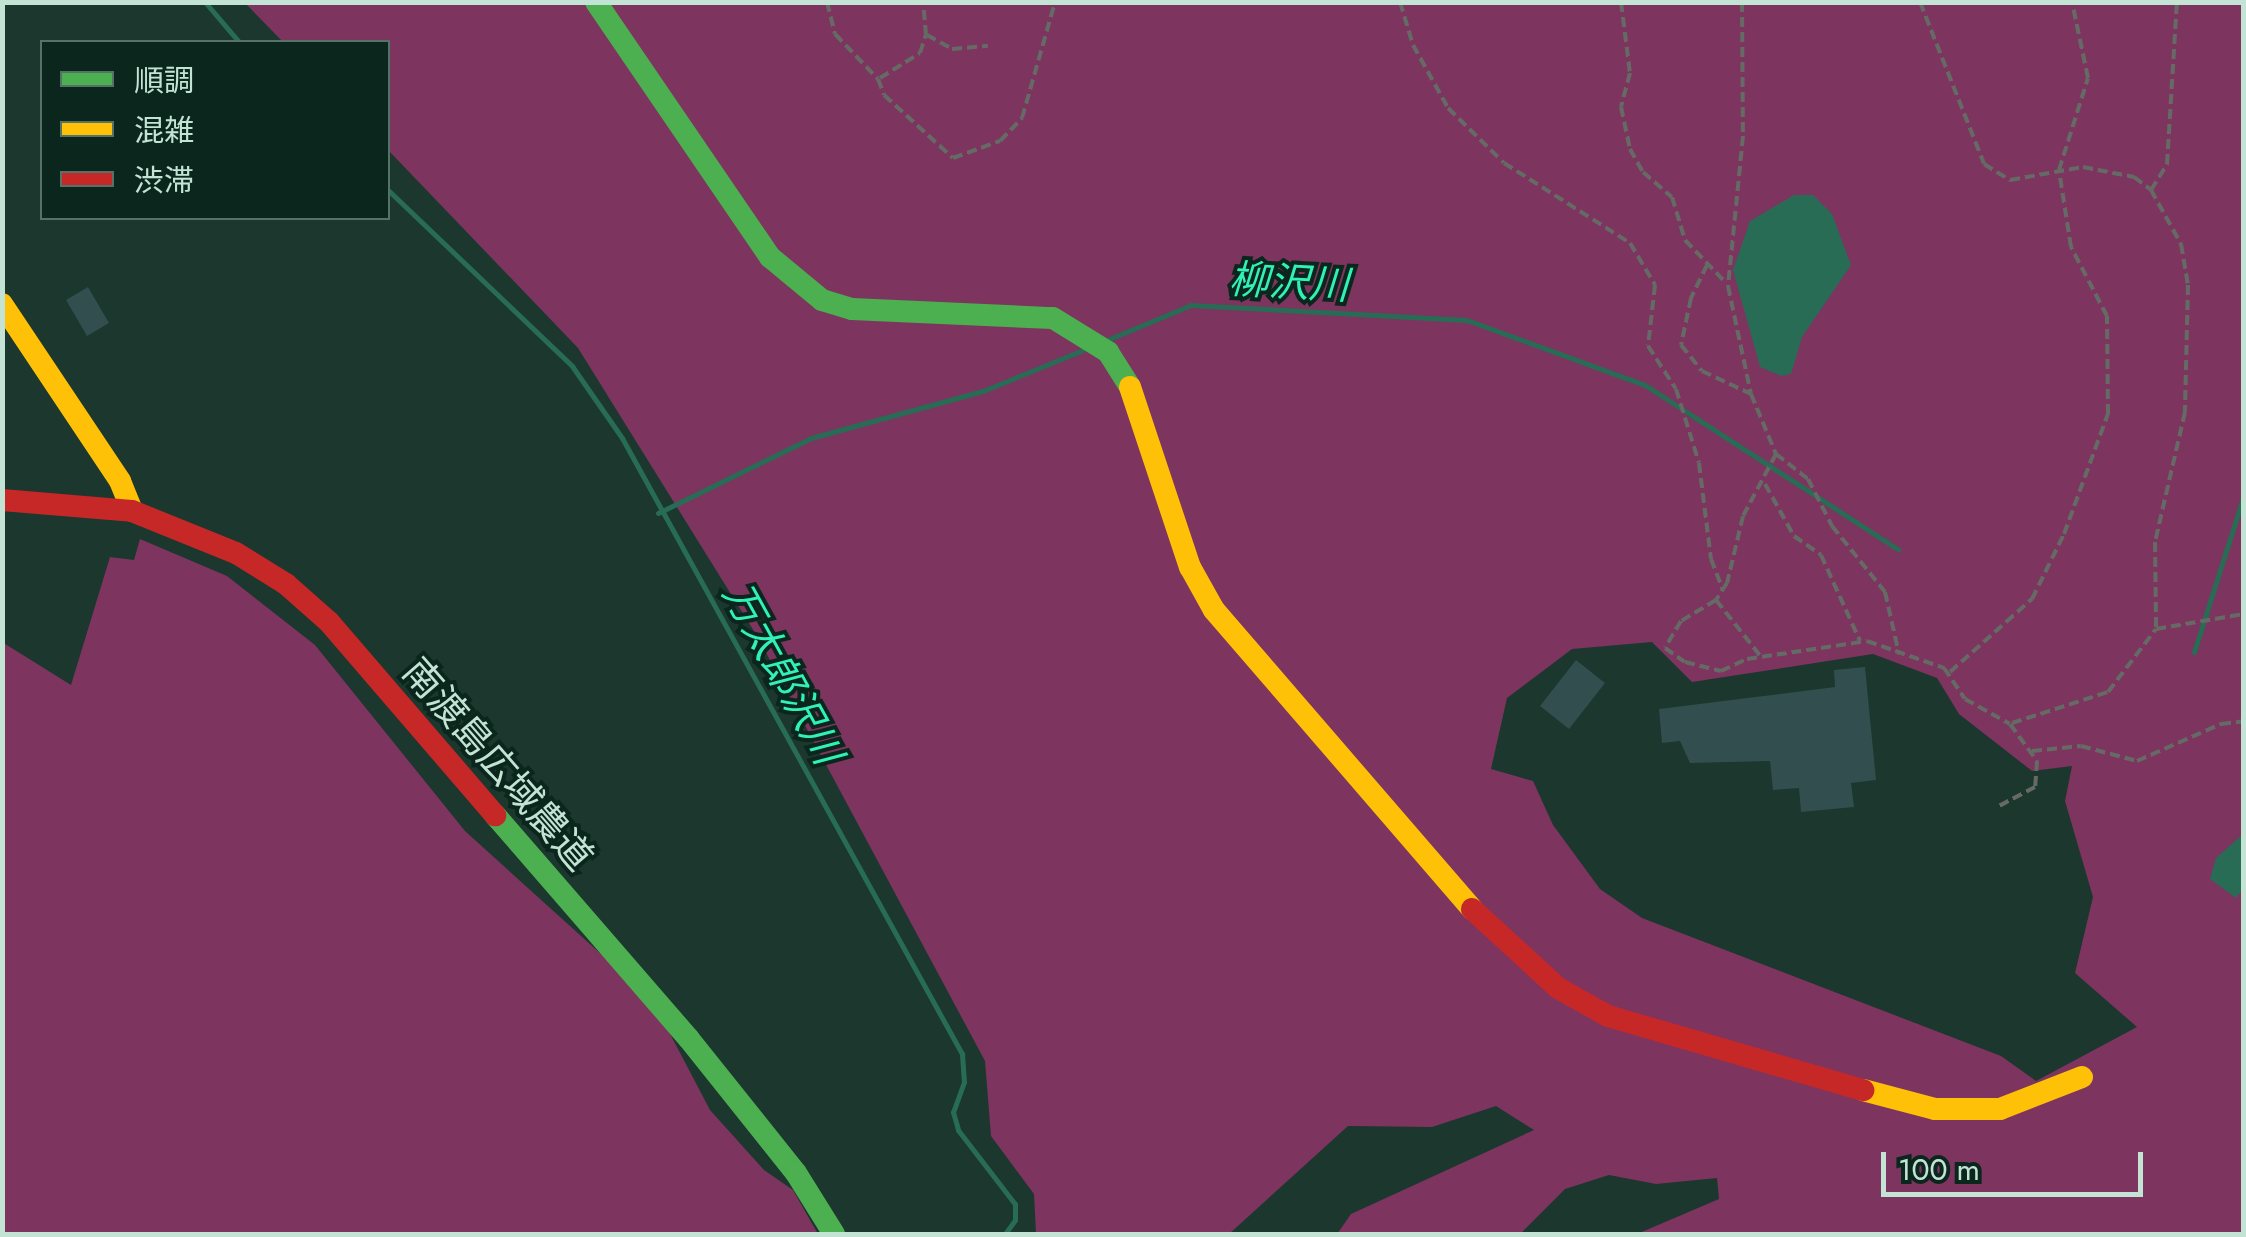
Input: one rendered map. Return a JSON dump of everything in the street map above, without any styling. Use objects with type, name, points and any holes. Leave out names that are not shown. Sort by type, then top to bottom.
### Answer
[{"type":"street","points":[[596,2],[770,256],[822,300],[852,309],[1053,318],[1108,352],[1126,376],[1185,554],[1214,610],[1478,916],[1558,988],[1608,1016],[1677,1040],[1934,1109],[2000,1109],[2082,1078]]},
{"type":"street","points":[[2,304],[120,481],[132,510]]},
{"type":"street","name":"南渡島広域農道","points":[[2,500],[132,510],[236,553],[329,622],[689,1038],[796,1174],[834,1234]]},
{"type":"path","points":[[827,2],[835,34],[878,79],[900,112],[953,158],[975,154],[1022,118],[1055,2]]},
{"type":"path","points":[[878,79],[914,62],[926,35],[923,2]]},
{"type":"path","points":[[1400,2],[1412,45],[1448,108],[1504,163],[1630,244],[1654,285],[1648,346],[1676,389],[1699,463],[1712,560],[1723,590]]},
{"type":"path","points":[[1621,2],[1630,73],[1620,107],[1630,149],[1643,172],[1672,197],[1685,240],[1728,286]]},
{"type":"path","points":[[1742,2],[1742,136],[1728,286],[1751,394],[1776,454],[1808,479],[1832,526],[1885,592],[1888,629],[1899,654]]},
{"type":"path","points":[[1920,2],[1984,164],[2010,180],[2059,170],[2114,170],[2151,190],[2181,244],[2188,286],[2186,412],[2155,542],[2156,629]]},
{"type":"path","points":[[1950,672],[2032,600],[2064,534],[2108,414],[2107,316],[2067,236],[2059,170],[2088,78],[2072,2]]},
{"type":"path","points":[[2151,190],[2167,164],[2178,2]]},
{"type":"path","points":[[926,35],[952,48],[988,46]]},
{"type":"path","points":[[1707,265],[1691,298],[1681,346],[1702,371],[1751,394]]},
{"type":"path","points":[[1776,454],[1744,516],[1723,590],[1716,600],[1681,621],[1665,648],[1685,662],[1721,670],[1762,658],[1860,641],[1950,672],[1965,699],[2010,724],[2032,751],[2035,787],[1999,806]]},
{"type":"path","points":[[1764,481],[1794,536],[1821,555],[1860,641]]},
{"type":"path","points":[[1716,600],[1762,658]]},
{"type":"path","points":[[2010,724],[2108,692],[2156,629],[2189,618],[2244,614]]},
{"type":"path","points":[[2032,751],[2081,746],[2138,761],[2220,724],[2244,722]]},
{"type":"shaded area","points":[[245,3],[2243,3],[2243,1234],[1637,1234],[1719,1199],[1717,1178],[1656,1184],[1609,1175],[1565,1189],[1520,1234],[1337,1234],[1351,1214],[1534,1130],[1496,1106],[1432,1127],[1348,1126],[1229,1234],[1036,1234],[1034,1194],[991,1136],[985,1061],[757,636],[578,348],[390,152],[390,40],[281,40]],"holes":[[[1652,642],[1692,682],[1873,654],[1937,678],[1959,714],[2032,771],[2072,766],[2065,801],[2093,897],[2075,973],[2137,1027],[2036,1081],[2001,1056],[1642,918],[1600,889],[1553,825],[1533,781],[1491,769],[1507,698],[1572,649]]]},
{"type":"shaded area","points":[[1794,195],[1813,195],[1832,214],[1851,265],[1802,337],[1791,374],[1781,376],[1760,367],[1733,270],[1750,221]]},
{"type":"shaded area","points":[[140,539],[227,576],[315,645],[465,831],[622,973],[667,1028],[710,1110],[764,1170],[793,1190],[818,1234],[3,1234],[2,642],[71,685],[110,557],[134,560]]},
{"type":"shaded area","points":[[2243,834],[2243,889],[2236,898],[2210,879],[2216,858]]},
{"type":"building","points":[[88,287],[109,323],[87,336],[66,300]]},
{"type":"building","points":[[1576,660],[1605,683],[1569,729],[1540,706]]},
{"type":"building","points":[[1865,667],[1876,780],[1851,783],[1854,807],[1801,812],[1799,788],[1773,790],[1770,761],[1690,763],[1680,741],[1662,743],[1659,709],[1835,687],[1834,670]]},
{"type":"waterway","name":"万太郎沢川","points":[[205,2],[237,40]]},
{"type":"waterway","name":"万太郎沢川","points":[[390,192],[572,366],[622,438],[962,1054],[964,1082],[953,1112],[958,1130],[1015,1204],[1015,1220],[1005,1234]]},
{"type":"waterway","name":"柳沢川","points":[[1107,340],[1191,305],[1467,320],[1645,385],[1898,549]]},
{"type":"waterway","name":"柳沢川","points":[[658,513],[811,438],[983,391],[1083,350]]},
{"type":"waterway","points":[[2194,652],[2244,494]]},
{"type":"traffic: fast","points":[[596,2],[770,257],[822,300],[852,309],[1053,318],[1108,352],[1130,387]]},
{"type":"traffic: fast","points":[[495,815],[689,1039],[796,1173],[834,1234]]},
{"type":"traffic: slow","points":[[2,304],[120,481],[132,511]]},
{"type":"traffic: slow","points":[[1130,387],[1190,567],[1214,610],[1472,909]]},
{"type":"traffic: slow","points":[[1863,1090],[1935,1109],[2000,1109],[2082,1077]]},
{"type":"traffic: jam","points":[[2,500],[132,511],[236,553],[286,584],[329,622],[495,815]]},
{"type":"traffic: jam","points":[[1472,909],[1558,988],[1608,1016],[1863,1090]]}]
